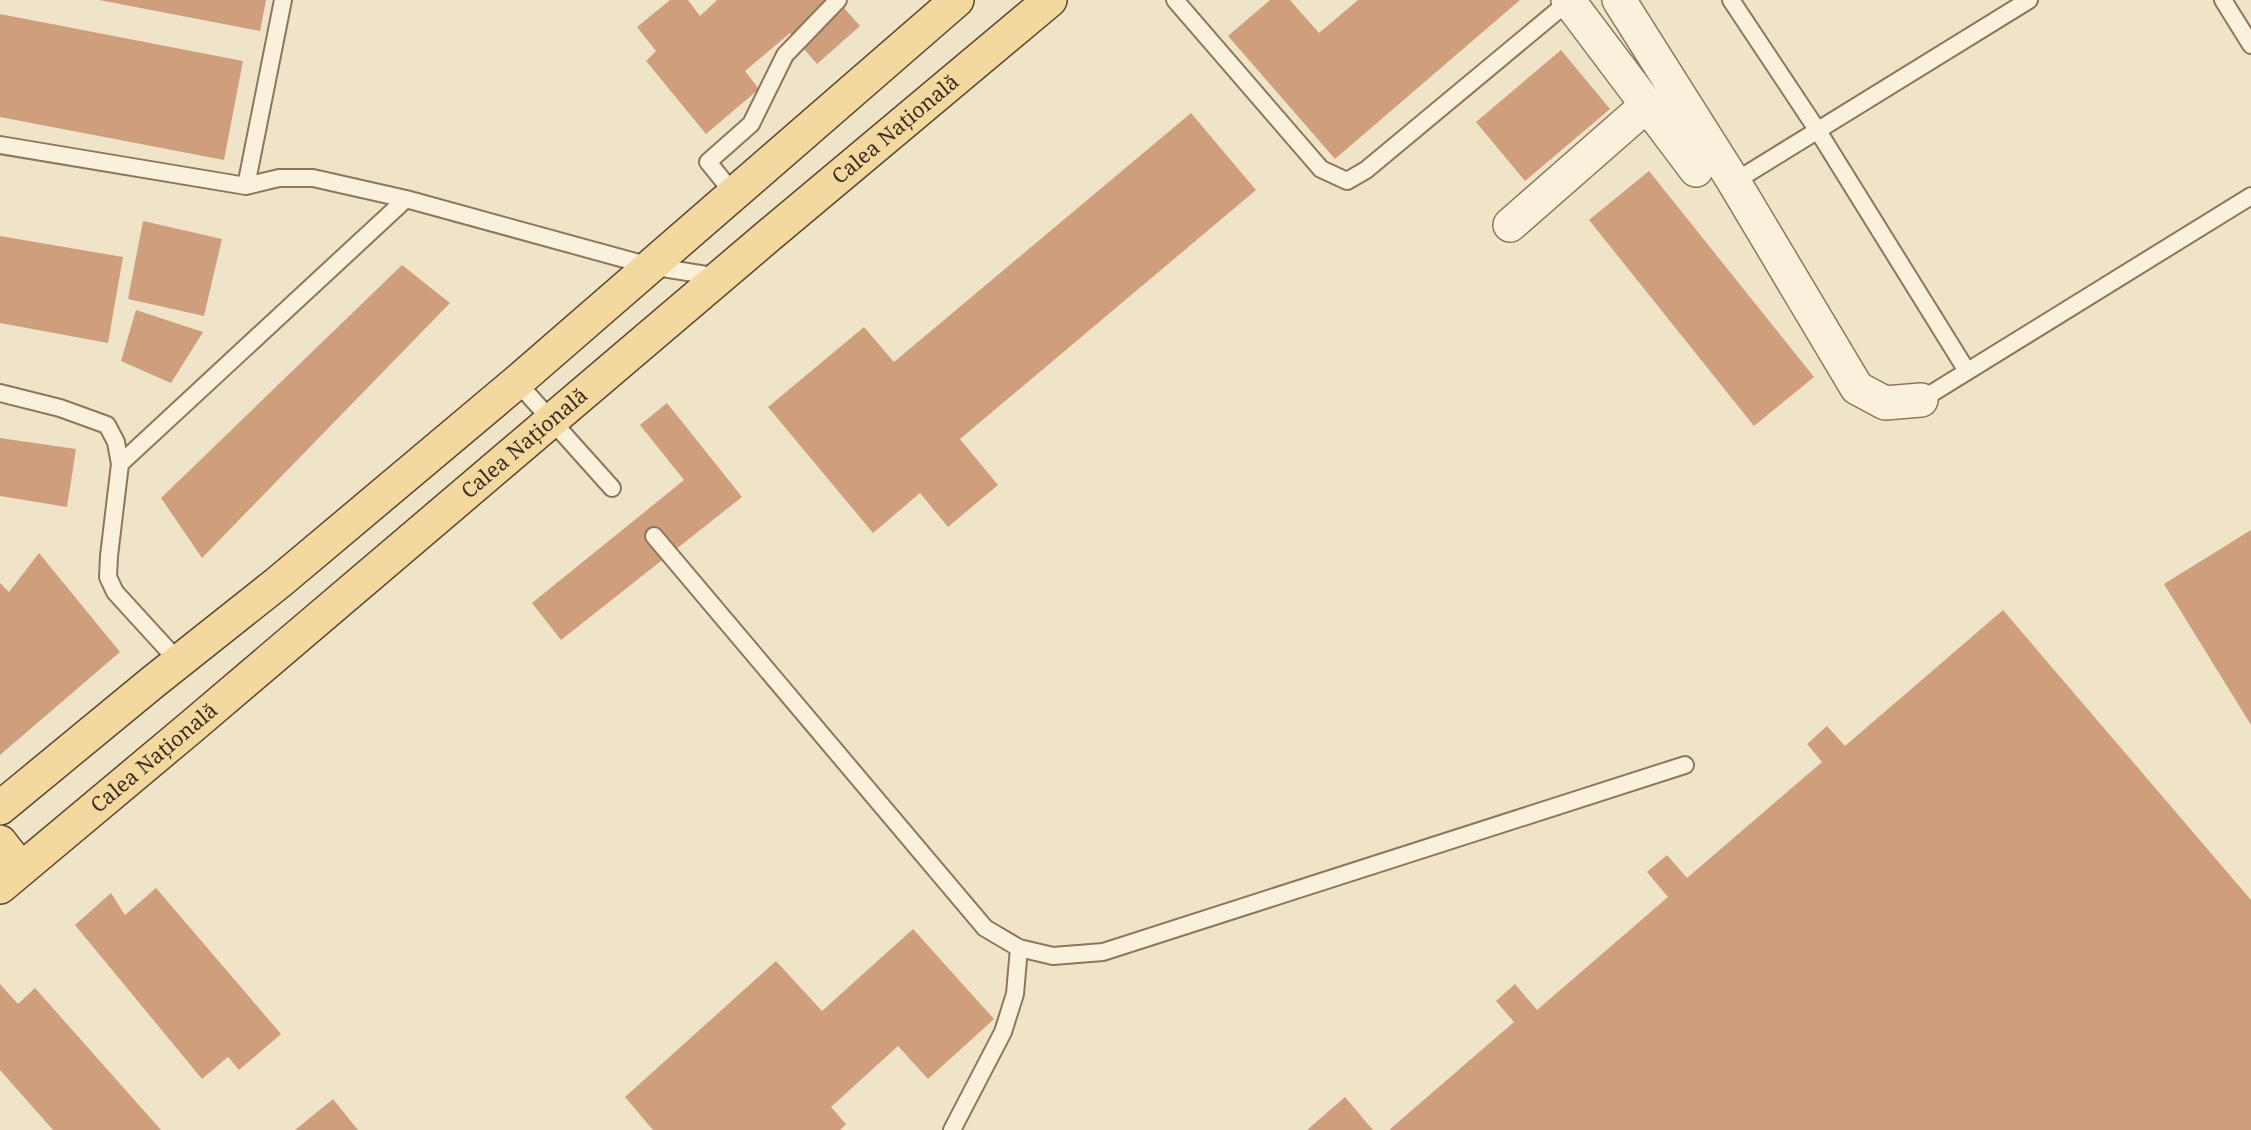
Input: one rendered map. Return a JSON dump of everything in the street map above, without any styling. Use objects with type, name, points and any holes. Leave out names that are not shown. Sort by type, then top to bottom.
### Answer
[{"type":"main road","points":[[0,808],[178,661],[279,582],[517,382],[957,0]]},
{"type":"main road","name":"Calea Națională","points":[[10,878],[208,713],[720,277],[1036,4]]},
{"type":"main road","points":[[0,842],[10,878]]},
{"type":"street","points":[[1619,0],[1734,182],[1857,388],[1885,403],[1921,400]]},
{"type":"street","points":[[1569,1],[1696,170]]},
{"type":"street","points":[[1510,225],[1647,105]]},
{"type":"lane","points":[[246,186],[283,0]]},
{"type":"lane","points":[[734,194],[708,162],[751,124],[785,55],[838,0]]},
{"type":"lane","points":[[1176,0],[1321,169],[1347,181],[1365,170],[1569,1]]},
{"type":"lane","points":[[1731,0],[1818,131],[1967,371]]},
{"type":"lane","points":[[1734,182],[2029,0]]},
{"type":"lane","points":[[2223,0],[2251,45]]},
{"type":"lane","points":[[0,145],[246,186],[279,178],[313,178],[406,199],[650,266],[720,277]]},
{"type":"lane","points":[[1921,400],[2251,196]]},
{"type":"lane","points":[[120,464],[406,199]]},
{"type":"lane","points":[[517,382],[612,488]]},
{"type":"lane","points":[[0,393],[60,408],[107,425],[116,442],[120,464],[108,577],[115,592],[178,661]]},
{"type":"lane","points":[[654,536],[985,928],[1018,948],[1053,956],[1103,952],[1685,765]]},
{"type":"lane","points":[[952,1130],[1004,1032],[1016,994],[1018,948]]},
{"type":"building","points":[[99,0],[266,0],[260,31]]},
{"type":"building","points":[[670,0],[688,0],[700,16],[717,0],[837,0],[860,26],[817,64],[790,33],[745,71],[759,89],[706,134],[646,61],[656,51],[637,27]]},
{"type":"building","points":[[1270,0],[1290,0],[1319,33],[1358,0],[1520,0],[1335,159],[1228,36]]},
{"type":"building","points":[[0,14],[243,61],[224,160],[0,117]]},
{"type":"building","points":[[1561,50],[1610,109],[1525,181],[1476,122]]},
{"type":"building","points":[[1191,113],[1256,190],[960,439],[998,485],[948,527],[920,493],[873,533],[768,407],[864,327],[894,362]]},
{"type":"building","points":[[1649,171],[1814,377],[1754,426],[1589,220]]},
{"type":"building","points":[[143,221],[222,239],[204,316],[128,299]]},
{"type":"building","points":[[0,236],[123,257],[108,343],[0,323]]},
{"type":"building","points":[[402,265],[450,303],[202,558],[161,498]]},
{"type":"building","points":[[136,310],[203,332],[171,383],[121,361]]},
{"type":"building","points":[[667,403],[742,497],[561,640],[532,603],[684,480],[640,425]]},
{"type":"building","points":[[0,438],[76,449],[67,507],[0,496]]},
{"type":"building","points":[[2251,530],[2251,725],[2164,584]]},
{"type":"building","points":[[39,553],[120,652],[0,755],[0,583],[9,592]]},
{"type":"building","points":[[2003,610],[2251,900],[2251,1130],[1389,1130],[1514,1022],[1496,1001],[1515,984],[1537,1010],[1668,897],[1647,872],[1667,855],[1687,878],[1822,762],[1807,744],[1827,726],[1845,746]]},
{"type":"building","points":[[156,888],[281,1034],[239,1070],[228,1057],[202,1079],[75,925],[111,893],[125,915]]},
{"type":"building","points":[[913,929],[994,1019],[928,1079],[898,1046],[831,1107],[846,1124],[840,1130],[653,1130],[625,1097],[776,961],[822,1011]]},
{"type":"building","points":[[0,984],[18,1004],[35,988],[161,1130],[53,1130],[0,1070]]},
{"type":"building","points":[[1345,1097],[1373,1130],[1307,1130]]},
{"type":"building","points":[[333,1099],[358,1130],[295,1130]]}]
